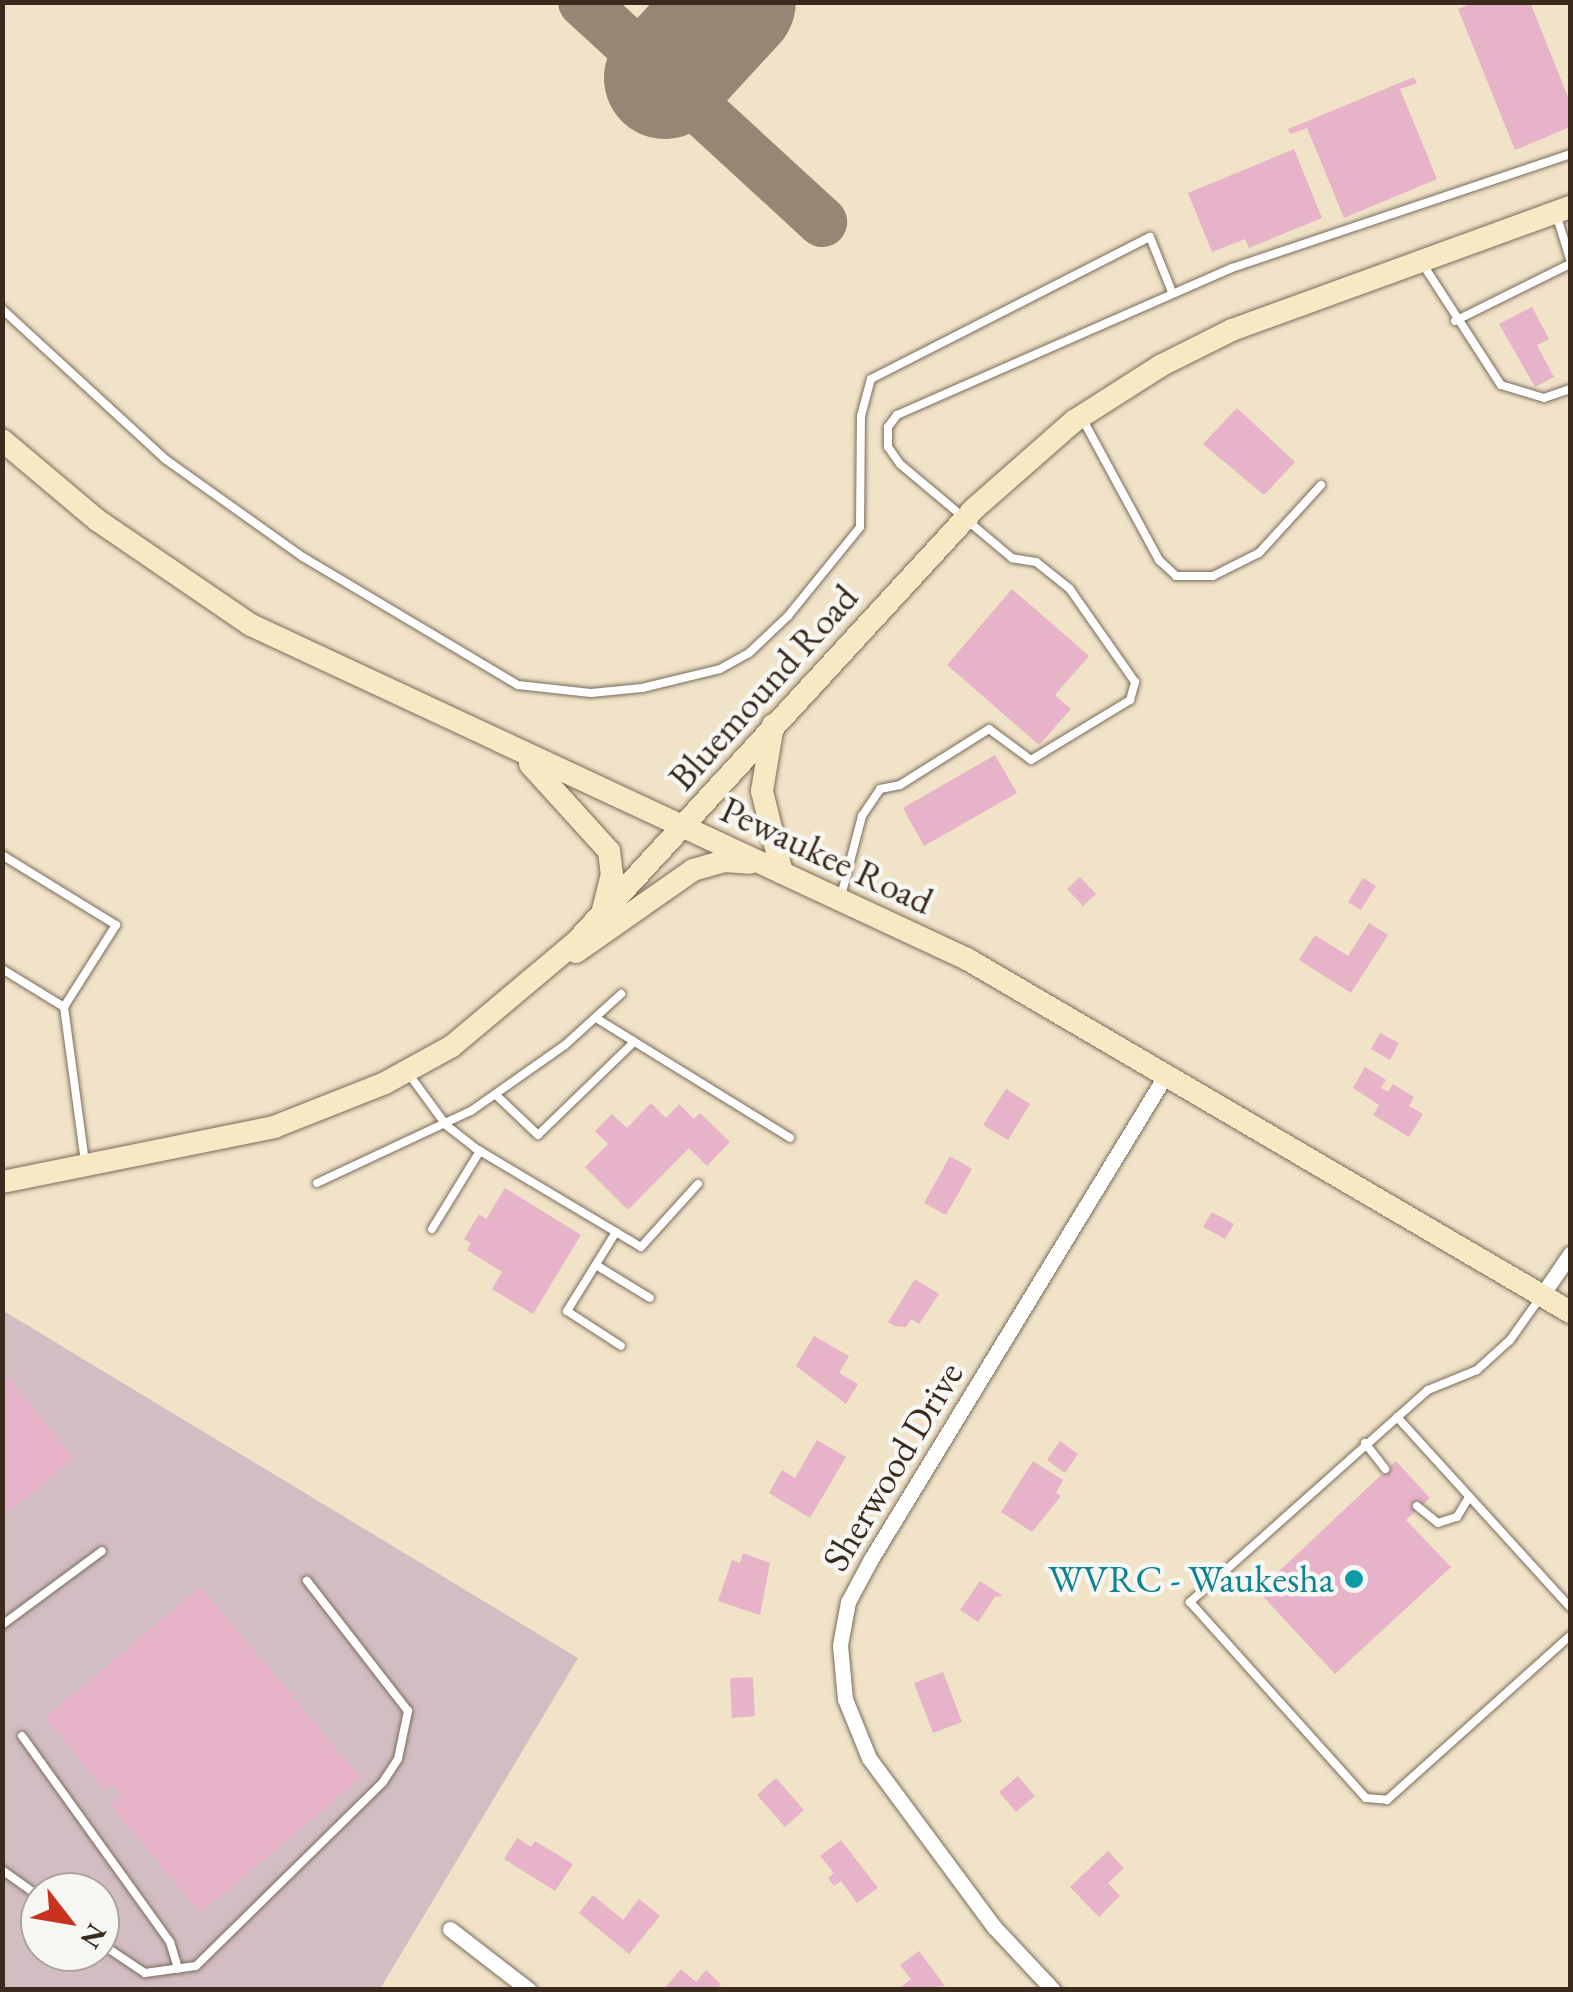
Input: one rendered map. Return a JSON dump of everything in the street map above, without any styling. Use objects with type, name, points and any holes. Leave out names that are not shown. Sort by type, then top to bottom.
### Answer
[{"type":"main road","name":"Bluemound Road","points":[[2,1182],[274,1127],[407,1072],[485,1023],[560,958],[601,918],[967,516],[1081,416],[1232,330],[1563,209]]},
{"type":"main road","name":"Pewaukee Road","points":[[2,440],[97,520],[251,625],[967,960],[1570,1312]]},
{"type":"main road","points":[[560,958],[598,942],[694,870],[724,860],[775,870],[762,791],[773,725]]},
{"type":"main road","points":[[517,751],[609,851],[611,879],[601,918]]},
{"type":"street","name":"Sherwood Drive","points":[[1053,1990],[994,1927],[869,1758],[845,1698],[840,1645],[848,1602],[871,1559],[1166,1073]]},
{"type":"street","points":[[1542,1295],[1570,1254]]},
{"type":"street","points":[[450,1929],[529,1990]]},
{"type":"lane","points":[[840,900],[862,816],[880,788],[900,785],[989,729],[1031,760],[1130,700],[1135,682],[1070,589],[1036,562],[1012,558],[888,447],[888,426],[897,416],[1172,292],[1570,154]]},
{"type":"lane","points":[[1455,321],[1570,262],[1563,209]]},
{"type":"lane","points":[[2,309],[165,459],[303,558],[518,685],[591,693],[720,668],[750,652],[788,616],[860,527],[861,416],[871,378],[1150,237],[1172,292]]},
{"type":"lane","points":[[1420,259],[1455,321],[1501,385],[1544,398],[1570,389]]},
{"type":"lane","points":[[1081,416],[1158,560],[1176,576],[1212,576],[1259,552],[1321,485]]},
{"type":"lane","points":[[2,855],[116,924],[64,1007],[85,1166]]},
{"type":"lane","points":[[2,969],[64,1007]]},
{"type":"lane","points":[[317,1183],[446,1125],[496,1095],[621,994]]},
{"type":"lane","points":[[596,1018],[790,1138]]},
{"type":"lane","points":[[496,1095],[538,1135],[634,1042]]},
{"type":"lane","points":[[407,1072],[446,1125],[480,1151],[642,1247],[698,1184]]},
{"type":"lane","points":[[432,1229],[480,1151]]},
{"type":"lane","points":[[616,1232],[566,1311],[622,1346]]},
{"type":"lane","points":[[596,1265],[650,1298]]},
{"type":"lane","points":[[1542,1295],[1510,1340],[1477,1370],[1428,1390],[1190,1602],[1366,1798],[1387,1800],[1570,1636]]},
{"type":"lane","points":[[1398,1418],[1570,1607]]},
{"type":"lane","points":[[1365,1443],[1384,1469]]},
{"type":"lane","points":[[1417,1506],[1438,1523],[1457,1517],[1470,1497]]},
{"type":"lane","points":[[2,1625],[102,1552]]},
{"type":"lane","points":[[120,1956],[145,1973],[178,1970],[220,1948],[304,1853],[382,1782],[407,1735],[408,1711],[306,1581]]},
{"type":"lane","points":[[22,1736],[170,1942],[178,1970]]},
{"type":"shaded area","points":[[2,1310],[578,1658],[380,1989],[3,1989]]},
{"type":"building","points":[[1475,2],[1530,2],[1570,102],[1570,127],[1515,150],[1458,9]]},
{"type":"building","points":[[1414,77],[1417,83],[1400,89],[1437,179],[1344,218],[1307,128],[1290,134],[1288,129]]},
{"type":"building","points":[[1294,149],[1322,218],[1249,248],[1245,239],[1212,252],[1188,193]]},
{"type":"building","points":[[1532,307],[1549,339],[1537,345],[1554,377],[1535,387],[1499,324]]},
{"type":"building","points":[[1237,408],[1295,462],[1264,495],[1203,444]]},
{"type":"building","points":[[1012,589],[1089,656],[1055,695],[1071,709],[1039,745],[947,665]]},
{"type":"building","points":[[995,755],[1017,793],[924,846],[903,808]]},
{"type":"building","points":[[1080,877],[1096,894],[1083,906],[1067,889]]},
{"type":"building","points":[[1363,878],[1376,886],[1361,910],[1348,902]]},
{"type":"building","points":[[1369,923],[1388,935],[1351,993],[1299,960],[1315,935],[1348,956]]},
{"type":"building","points":[[1380,1033],[1399,1043],[1390,1060],[1371,1049]]},
{"type":"building","points":[[1365,1067],[1386,1080],[1381,1088],[1388,1092],[1393,1084],[1414,1097],[1409,1106],[1423,1114],[1409,1137],[1373,1115],[1379,1105],[1353,1088]]},
{"type":"building","points":[[1006,1089],[1030,1104],[1008,1140],[983,1125]]},
{"type":"building","points":[[651,1103],[666,1118],[679,1104],[694,1119],[700,1113],[730,1142],[707,1166],[689,1148],[628,1210],[585,1167],[608,1144],[595,1131],[612,1114],[627,1128]]},
{"type":"building","points":[[950,1156],[972,1169],[946,1215],[924,1203]]},
{"type":"building","points":[[505,1188],[581,1235],[533,1314],[492,1289],[502,1272],[467,1250],[471,1243],[464,1239],[479,1214],[486,1219]]},
{"type":"building","points":[[1212,1212],[1234,1224],[1225,1239],[1203,1227]]},
{"type":"building","points":[[915,1279],[939,1294],[919,1324],[911,1319],[906,1327],[895,1326],[888,1322]]},
{"type":"building","points":[[814,1336],[849,1356],[839,1373],[858,1384],[846,1404],[796,1366]]},
{"type":"building","points":[[2,1369],[74,1459],[2,1517]]},
{"type":"building","points":[[817,1440],[846,1457],[810,1518],[769,1493],[782,1470],[795,1478]]},
{"type":"building","points":[[1060,1441],[1078,1454],[1065,1473],[1047,1460]]},
{"type":"building","points":[[1033,1461],[1063,1480],[1056,1493],[1061,1496],[1032,1532],[1001,1512]]},
{"type":"building","name":"WVRC - Waukesha","points":[[1396,1461],[1430,1498],[1406,1520],[1451,1567],[1335,1674],[1258,1591]]},
{"type":"building","points":[[743,1553],[770,1563],[760,1615],[718,1601],[732,1560],[740,1563]]},
{"type":"building","points":[[980,1581],[1003,1596],[995,1597],[978,1622],[960,1610]]},
{"type":"building","points":[[201,1587],[361,1778],[200,1913],[110,1805],[122,1795],[112,1784],[105,1791],[45,1718]]},
{"type":"building","points":[[943,1672],[962,1722],[933,1733],[914,1683]]},
{"type":"building","points":[[753,1677],[755,1716],[732,1718],[730,1678]]},
{"type":"building","points":[[1018,1776],[1035,1796],[1016,1812],[999,1792]]},
{"type":"building","points":[[776,1778],[804,1810],[785,1827],[757,1795]]},
{"type":"building","points":[[517,1838],[531,1847],[535,1841],[573,1864],[555,1891],[504,1859]]},
{"type":"building","points":[[841,1840],[878,1888],[857,1903],[841,1881],[834,1886],[828,1878],[834,1873],[820,1856]]},
{"type":"building","points":[[1108,1851],[1124,1868],[1108,1883],[1120,1896],[1099,1917],[1070,1887]]},
{"type":"building","points":[[593,1895],[623,1920],[639,1899],[660,1916],[629,1954],[579,1913]]},
{"type":"building","points":[[919,1951],[945,1986],[897,1990],[911,1979],[900,1965]]},
{"type":"building","points":[[681,1969],[696,1982],[706,1970],[721,1984],[716,1990],[663,1990]]},
{"type":"taxiway","points":[[583,2],[822,222]]},
{"type":"runway","points":[[665,78],[735,2]]},
{"type":"place","name":"WVRC - Waukesha","points":[[1354,1579]]}]
